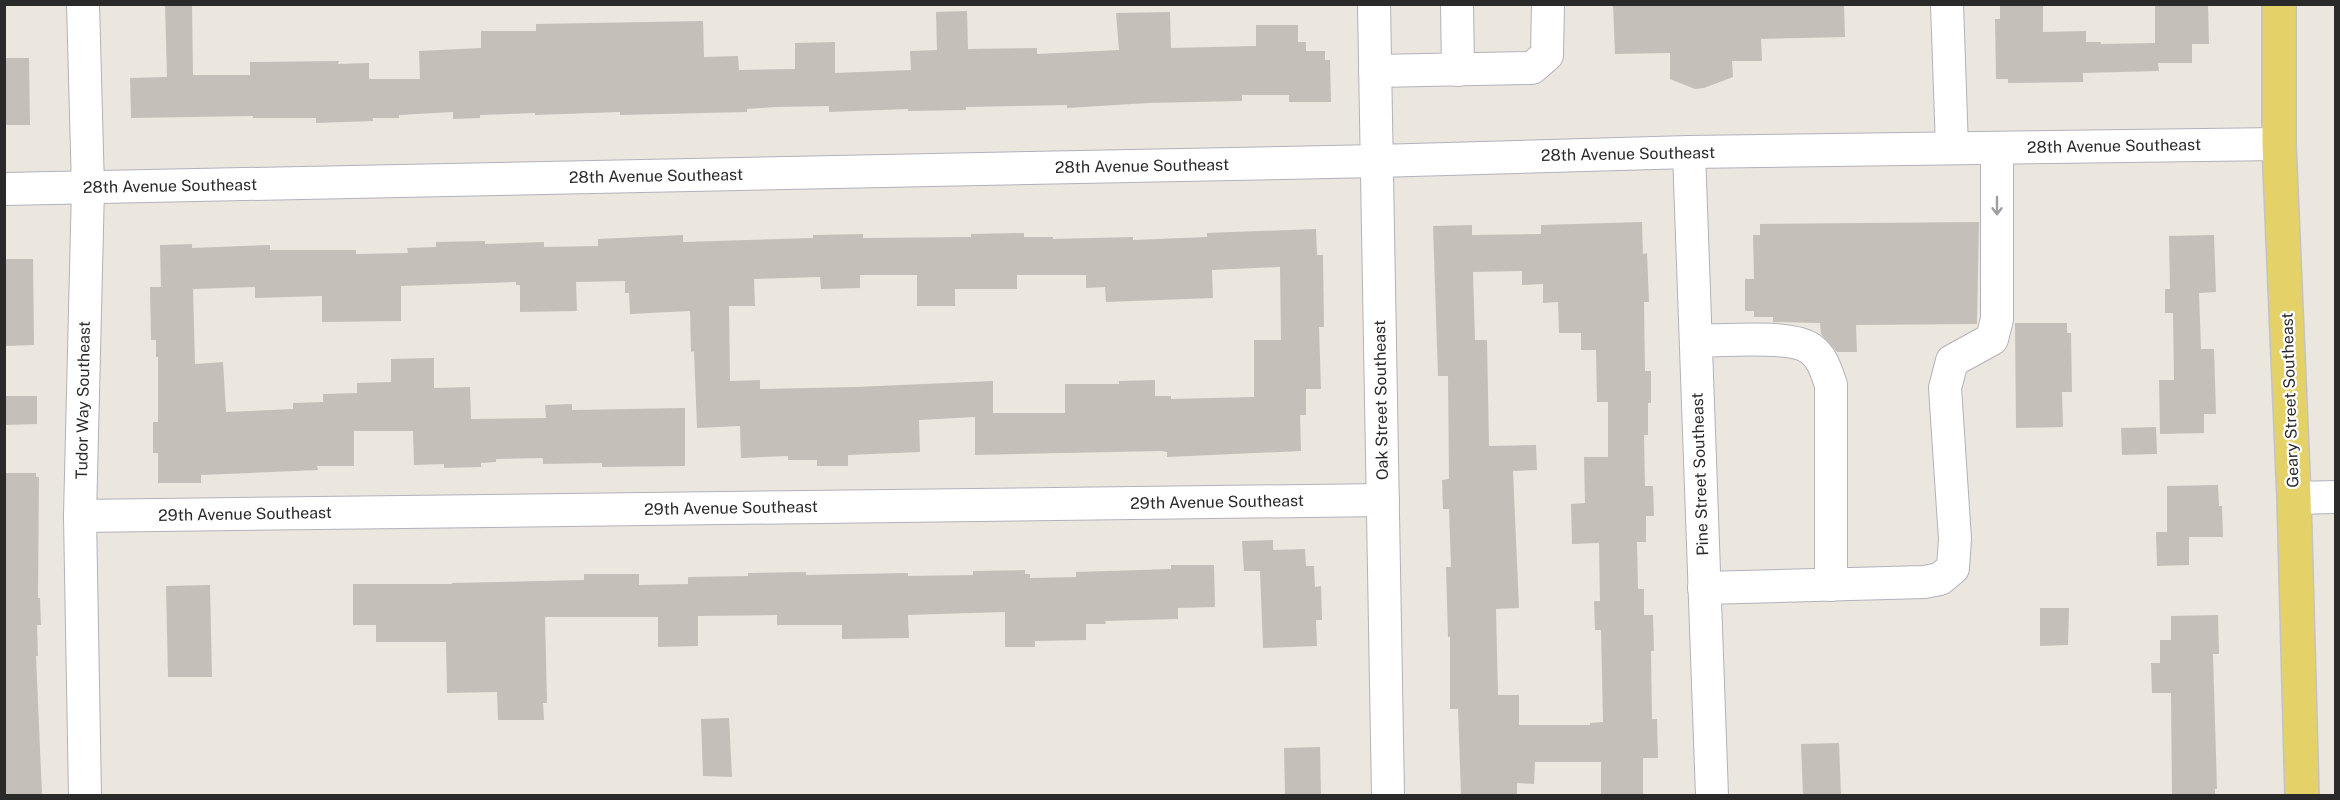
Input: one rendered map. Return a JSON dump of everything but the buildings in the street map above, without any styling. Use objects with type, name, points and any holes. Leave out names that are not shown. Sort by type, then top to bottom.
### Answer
[{"type":"main road","name":"Geary Street Southeast","points":[[2279,4],[2279,144],[2294,498],[2302,795]]},
{"type":"street","name":"Tudor Way Southeast","points":[[83,4],[87,188],[80,516],[85,795]]},
{"type":"street","name":"Oak Street Southeast","points":[[1374,4],[1388,795]]},
{"type":"street","points":[[1457,4],[1458,70]]},
{"type":"street","points":[[1375,71],[1532,68],[1547,55],[1548,4]]},
{"type":"street","points":[[1947,4],[1952,148]]},
{"type":"street","name":"28th Avenue Southeast","points":[[4,189],[1377,161],[1689,152],[2279,144]]},
{"type":"street","points":[[1704,588],[1924,582],[1940,579],[1953,568],[1955,539],[1945,388],[1952,361],[1992,339],[1997,319],[1997,148]]},
{"type":"street","name":"Pine Street Southeast","points":[[1689,152],[1712,795]]},
{"type":"street","points":[[1696,341],[1793,340],[1810,348],[1823,361],[1831,385],[1831,585]]},
{"type":"street","points":[[2294,498],[2336,497]]},
{"type":"street","name":"29th Avenue Southeast","points":[[80,516],[1383,500]]}]
